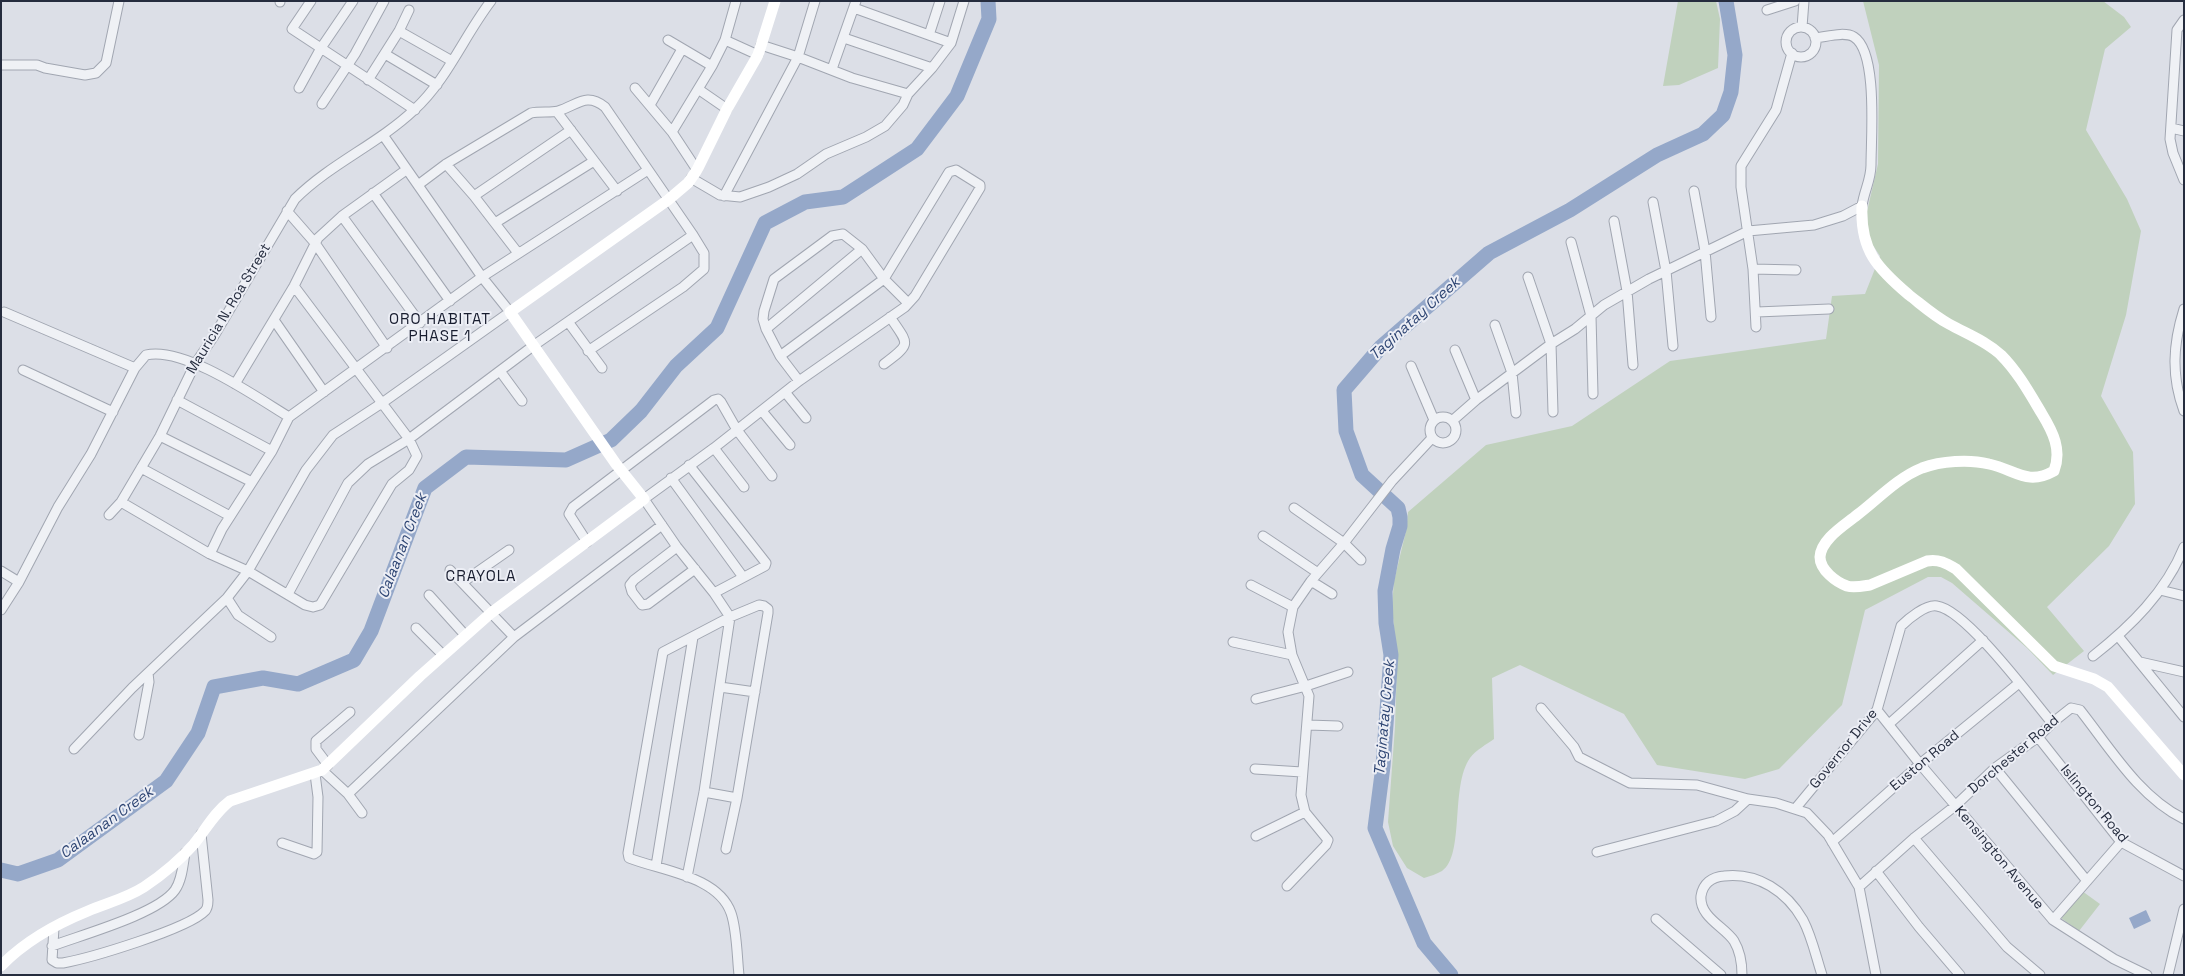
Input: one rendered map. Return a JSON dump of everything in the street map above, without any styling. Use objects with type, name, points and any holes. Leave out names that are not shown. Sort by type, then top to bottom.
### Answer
[{"type":"street","points":[[1,65],[37,65],[85,75],[96,73],[106,63],[119,1]]},
{"type":"street","points":[[311,1],[292,29],[415,110]]},
{"type":"street","points":[[299,88],[322,48],[353,1]]},
{"type":"street","points":[[322,104],[347,66],[384,1]]},
{"type":"street","name":"Mauricia N. Roa Street","points":[[109,515],[121,502],[160,436],[195,364],[214,336],[287,211],[310,184],[383,135],[415,110],[437,85],[491,1]]},
{"type":"street","points":[[672,132],[712,66],[725,40],[736,1]]},
{"type":"street","points":[[74,749],[148,673],[227,598],[248,571],[318,452],[333,435],[382,403],[668,200],[694,174],[760,50],[775,1]]},
{"type":"street","points":[[724,196],[798,57],[815,1]]},
{"type":"street","points":[[929,35],[940,1]]},
{"type":"street","points":[[635,88],[672,132],[694,174],[710,190],[724,196],[740,197],[769,187],[797,174],[826,154],[866,137],[886,126],[903,105],[908,94],[932,68],[951,43],[964,1]]},
{"type":"street","points":[[1767,10],[1795,1]]},
{"type":"street","points":[[1802,27],[1804,1]]},
{"type":"street","points":[[832,69],[855,5],[951,43]]},
{"type":"street","points":[[368,80],[399,31],[409,10]]},
{"type":"street","points":[[2183,20],[2177,30],[2180,62],[2171,128],[2172,153],[2184,180]]},
{"type":"street","points":[[1802,27],[1811,30],[1815,38],[1815,46],[1808,55],[1792,54],[1787,46],[1788,35],[1796,28],[1802,27]]},
{"type":"street","points":[[399,31],[452,61]]},
{"type":"street","points":[[1815,38],[1842,35],[1854,37],[1861,44],[1867,60],[1872,84],[1871,177],[1862,206],[1862,227],[1864,238],[1877,266],[1930,312],[1988,345],[2010,366],[2046,421],[2057,444],[2058,460],[2054,471],[2035,478],[2020,476],[1989,464],[1960,462],[1937,464],[1920,469],[1880,496],[1837,532],[1824,546],[1820,555],[1824,570],[1833,578],[1848,586],[1860,586],[1870,585],[1927,561],[1936,559],[1946,562],[1956,569],[2054,666],[2094,679],[2108,687],[2184,775]]},
{"type":"street","points":[[844,38],[932,68]]},
{"type":"street","points":[[668,40],[712,66]]},
{"type":"street","points":[[725,40],[760,50],[798,57],[852,78],[908,94]]},
{"type":"street","points":[[650,105],[682,49]]},
{"type":"street","points":[[385,54],[437,85]]},
{"type":"street","points":[[1756,327],[1757,312],[1753,269],[1741,186],[1741,166],[1776,110],[1792,54]]},
{"type":"street","points":[[698,89],[727,109]]},
{"type":"street","points":[[418,185],[446,164],[531,113],[543,110],[556,112],[582,100],[598,101],[606,107],[704,253],[704,269],[683,287],[588,351]]},
{"type":"street","points":[[556,112],[617,191]]},
{"type":"street","points":[[2171,128],[2184,131]]},
{"type":"street","points":[[474,196],[571,130]]},
{"type":"street","points":[[383,135],[618,467],[644,499],[677,547],[714,593],[730,617],[704,792],[687,878]]},
{"type":"street","points":[[495,223],[594,160]]},
{"type":"street","points":[[446,164],[474,196],[518,253]]},
{"type":"street","points":[[235,384],[294,286],[315,243],[325,230],[406,170]]},
{"type":"street","points":[[210,554],[230,516],[272,451],[290,417],[482,277],[648,170]]},
{"type":"street","points":[[1,966],[13,953],[38,935],[87,912],[122,899],[144,887],[166,871],[185,853],[219,810],[230,801],[322,770],[490,612],[714,448],[799,381],[908,303],[915,296],[980,188],[978,183],[956,170],[949,172],[884,279],[780,356]]},
{"type":"street","points":[[1694,190],[1706,251],[1711,317]]},
{"type":"street","points":[[373,193],[450,301]]},
{"type":"street","points":[[1653,202],[1666,271],[1673,346]]},
{"type":"street","points":[[1452,421],[1476,400],[1551,344],[1628,291],[1666,271],[1748,230],[1814,225],[1843,216],[1862,206]]},
{"type":"street","points":[[287,211],[315,243],[386,348]]},
{"type":"street","points":[[342,216],[420,323]]},
{"type":"street","points":[[1614,221],[1628,291],[1633,366]]},
{"type":"street","points":[[799,381],[780,356],[766,329],[763,319],[764,311],[774,279],[832,236],[842,234],[862,248],[884,279],[908,303]]},
{"type":"street","points":[[288,594],[348,484],[368,464],[409,440],[533,346],[569,323],[693,235]]},
{"type":"street","points":[[1571,242],[1591,316],[1593,394]]},
{"type":"street","points":[[766,329],[862,248]]},
{"type":"street","points":[[1753,269],[1796,270]]},
{"type":"street","points":[[1528,277],[1551,344],[1553,412]]},
{"type":"street","points":[[121,502],[210,554],[248,571],[305,605],[313,607],[320,605],[392,484],[414,464],[417,456],[409,440],[357,368],[294,286]]},
{"type":"street","points":[[1757,312],[1829,309]]},
{"type":"street","points":[[2184,309],[2174,354],[2184,411]]},
{"type":"street","points":[[4,312],[134,368]]},
{"type":"street","points":[[884,364],[903,349],[906,344],[905,339],[890,317]]},
{"type":"street","points":[[274,320],[324,392]]},
{"type":"street","points":[[569,323],[602,368]]},
{"type":"street","points":[[1495,325],[1512,373],[1516,413]]},
{"type":"street","points":[[1455,350],[1476,400]]},
{"type":"street","points":[[1,610],[19,582],[58,507],[91,454],[134,368],[146,355],[161,353],[195,364],[235,384],[290,417]]},
{"type":"street","points":[[1411,366],[1434,420]]},
{"type":"street","points":[[23,370],[113,412]]},
{"type":"street","points":[[500,371],[522,401]]},
{"type":"street","points":[[785,392],[806,418]]},
{"type":"street","points":[[177,400],[272,451]]},
{"type":"street","points":[[587,542],[571,519],[570,511],[618,467],[714,400],[721,402],[737,430],[772,476]]},
{"type":"street","points":[[762,411],[790,445]]},
{"type":"street","points":[[1446,417],[1452,421],[1456,428],[1451,440],[1439,442],[1432,438],[1430,426],[1434,420],[1446,417]]},
{"type":"street","points":[[160,436],[252,482]]},
{"type":"street","points":[[1287,886],[1326,845],[1328,840],[1304,812],[1301,795],[1309,696],[1292,655],[1288,632],[1293,607],[1311,581],[1344,543],[1392,481],[1432,438]]},
{"type":"street","points":[[714,448],[744,487]]},
{"type":"street","points":[[689,466],[765,560],[765,566],[714,593]]},
{"type":"street","points":[[141,468],[230,516]]},
{"type":"street","points":[[671,478],[743,577]]},
{"type":"street","points":[[1294,508],[1344,543],[1361,560]]},
{"type":"street","points":[[348,794],[514,637],[662,525]]},
{"type":"street","points":[[1263,536],[1318,573]]},
{"type":"street","points":[[677,547],[630,585],[632,592],[642,605],[648,604],[695,569]]},
{"type":"street","points":[[2093,656],[2118,636],[2160,590],[2184,547]]},
{"type":"street","points":[[463,582],[509,550]]},
{"type":"street","points":[[450,570],[514,637]]},
{"type":"street","points":[[1,571],[19,582]]},
{"type":"street","points":[[1311,581],[1332,594]]},
{"type":"street","points":[[1251,585],[1293,607]]},
{"type":"street","points":[[2160,590],[2184,596]]},
{"type":"street","points":[[429,595],[466,635]]},
{"type":"street","points":[[227,598],[238,615],[271,637]]},
{"type":"street","points":[[726,849],[737,798],[768,609],[759,605],[730,617],[665,650],[661,655],[628,853],[629,858],[656,866],[713,888],[732,914],[739,975]]},
{"type":"street","name":"Governor Drive","points":[[1795,809],[1878,710],[1897,634],[1904,622],[1930,606],[1936,606],[1966,623],[1983,640],[2052,722]]},
{"type":"street","points":[[416,628],[443,655]]},
{"type":"street","points":[[2118,636],[2184,717]]},
{"type":"street","points":[[656,866],[693,637]]},
{"type":"street","points":[[1889,724],[1983,640]]},
{"type":"street","points":[[1233,642],[1292,655]]},
{"type":"street","points":[[2140,662],[2184,672]]},
{"type":"street","points":[[1256,699],[1306,686],[1348,672]]},
{"type":"street","points":[[139,734],[150,682],[148,673]]},
{"type":"street","name":"Euston Road","points":[[1832,842],[1920,764],[2019,683]]},
{"type":"street","points":[[720,687],[755,692]]},
{"type":"street","points":[[1541,708],[1574,747],[1579,757],[1630,783],[1697,785],[1748,799],[1776,803],[1807,813],[1832,842],[1859,887],[1878,973]]},
{"type":"street","name":"Dorchester Road","points":[[1859,887],[1914,838],[1955,806],[1995,768],[2038,737],[2052,722],[2071,708],[2080,710],[2138,783],[2162,805],[2184,819]]},
{"type":"street","name":"Kensington Avenue","points":[[1878,710],[1920,764],[2053,920],[2114,959],[2147,975]]},
{"type":"street","points":[[282,843],[314,854],[317,852],[318,797],[322,770],[316,749],[316,740],[350,712]]},
{"type":"street","points":[[1308,725],[1338,726]]},
{"type":"street","name":"Islington Road","points":[[2038,737],[2121,842],[2184,876]]},
{"type":"street","points":[[1995,768],[2087,881]]},
{"type":"street","points":[[1255,769],[1302,772]]},
{"type":"street","points":[[322,770],[348,794],[362,813]]},
{"type":"street","points":[[704,792],[737,798]]},
{"type":"street","points":[[1598,852],[1716,821],[1735,811],[1748,799]]},
{"type":"street","points":[[1256,836],[1304,812]]},
{"type":"street","points":[[54,928],[52,960],[57,964],[70,962],[141,940],[197,917],[205,911],[208,900],[201,834]]},
{"type":"street","points":[[1914,838],[2007,947],[2040,975]]},
{"type":"street","points":[[2053,920],[2121,842]]},
{"type":"street","points":[[52,946],[141,913],[164,901],[175,890],[179,882],[185,853]]},
{"type":"street","points":[[1876,871],[1919,927],[1960,975]]},
{"type":"street","points":[[1742,975],[1735,942],[1710,918],[1701,899],[1703,888],[1709,880],[1717,877],[1735,875],[1752,878],[1768,884],[1783,895],[1794,906],[1804,922],[1822,975]]},
{"type":"street","points":[[2168,975],[2182,929],[2184,909]]},
{"type":"street","points":[[1656,919],[1721,975]]},
{"type":"green space","points":[[1678,1],[1716,1],[1720,19],[1718,68],[1679,85],[1663,86]]},
{"type":"green space","points":[[1863,1],[2103,1],[2124,17],[2131,27],[2105,49],[2086,130],[2127,199],[2141,231],[2126,315],[2101,396],[2133,452],[2135,504],[2109,546],[2047,607],[2084,651],[2053,675],[2027,648],[1952,583],[1941,577],[1928,577],[1865,610],[1842,705],[1779,769],[1745,779],[1657,765],[1624,714],[1520,665],[1492,678],[1494,739],[1472,755],[1464,770],[1460,785],[1456,836],[1449,863],[1442,871],[1424,878],[1407,868],[1393,846],[1388,822],[1395,727],[1397,663],[1392,606],[1394,581],[1406,531],[1408,512],[1486,445],[1572,426],[1670,361],[1826,339],[1832,296],[1865,294],[1880,256],[1868,238],[1865,220],[1878,164],[1879,65]]},
{"type":"green space","points":[[2082,891],[2100,904],[2079,931],[2061,918]]},
{"type":"water","points":[[2146,910],[2151,921],[2134,929],[2129,918]]},
{"type":"waterway","name":"Calaanan Creek","points":[[1,870],[18,874],[58,860],[166,781],[198,733],[214,687],[263,678],[298,684],[354,660],[371,631],[425,488],[466,457],[566,460],[611,440],[641,411],[676,366],[717,328],[765,223],[805,202],[843,197],[917,149],[957,96],[989,19],[988,1]]},
{"type":"waterway","name":"Taginatay Creek","points":[[1451,975],[1424,943],[1375,828],[1383,766],[1391,655],[1386,623],[1385,591],[1393,549],[1400,526],[1400,517],[1398,508],[1362,475],[1346,431],[1344,390],[1381,347],[1489,253],[1570,210],[1657,155],[1703,134],[1723,115],[1731,92],[1735,55],[1726,1]]},
{"type":"district","name":"ORO HABITAT PHASE 1","points":[[440,328]]},
{"type":"district","name":"CRAYOLA","points":[[481,577]]}]
